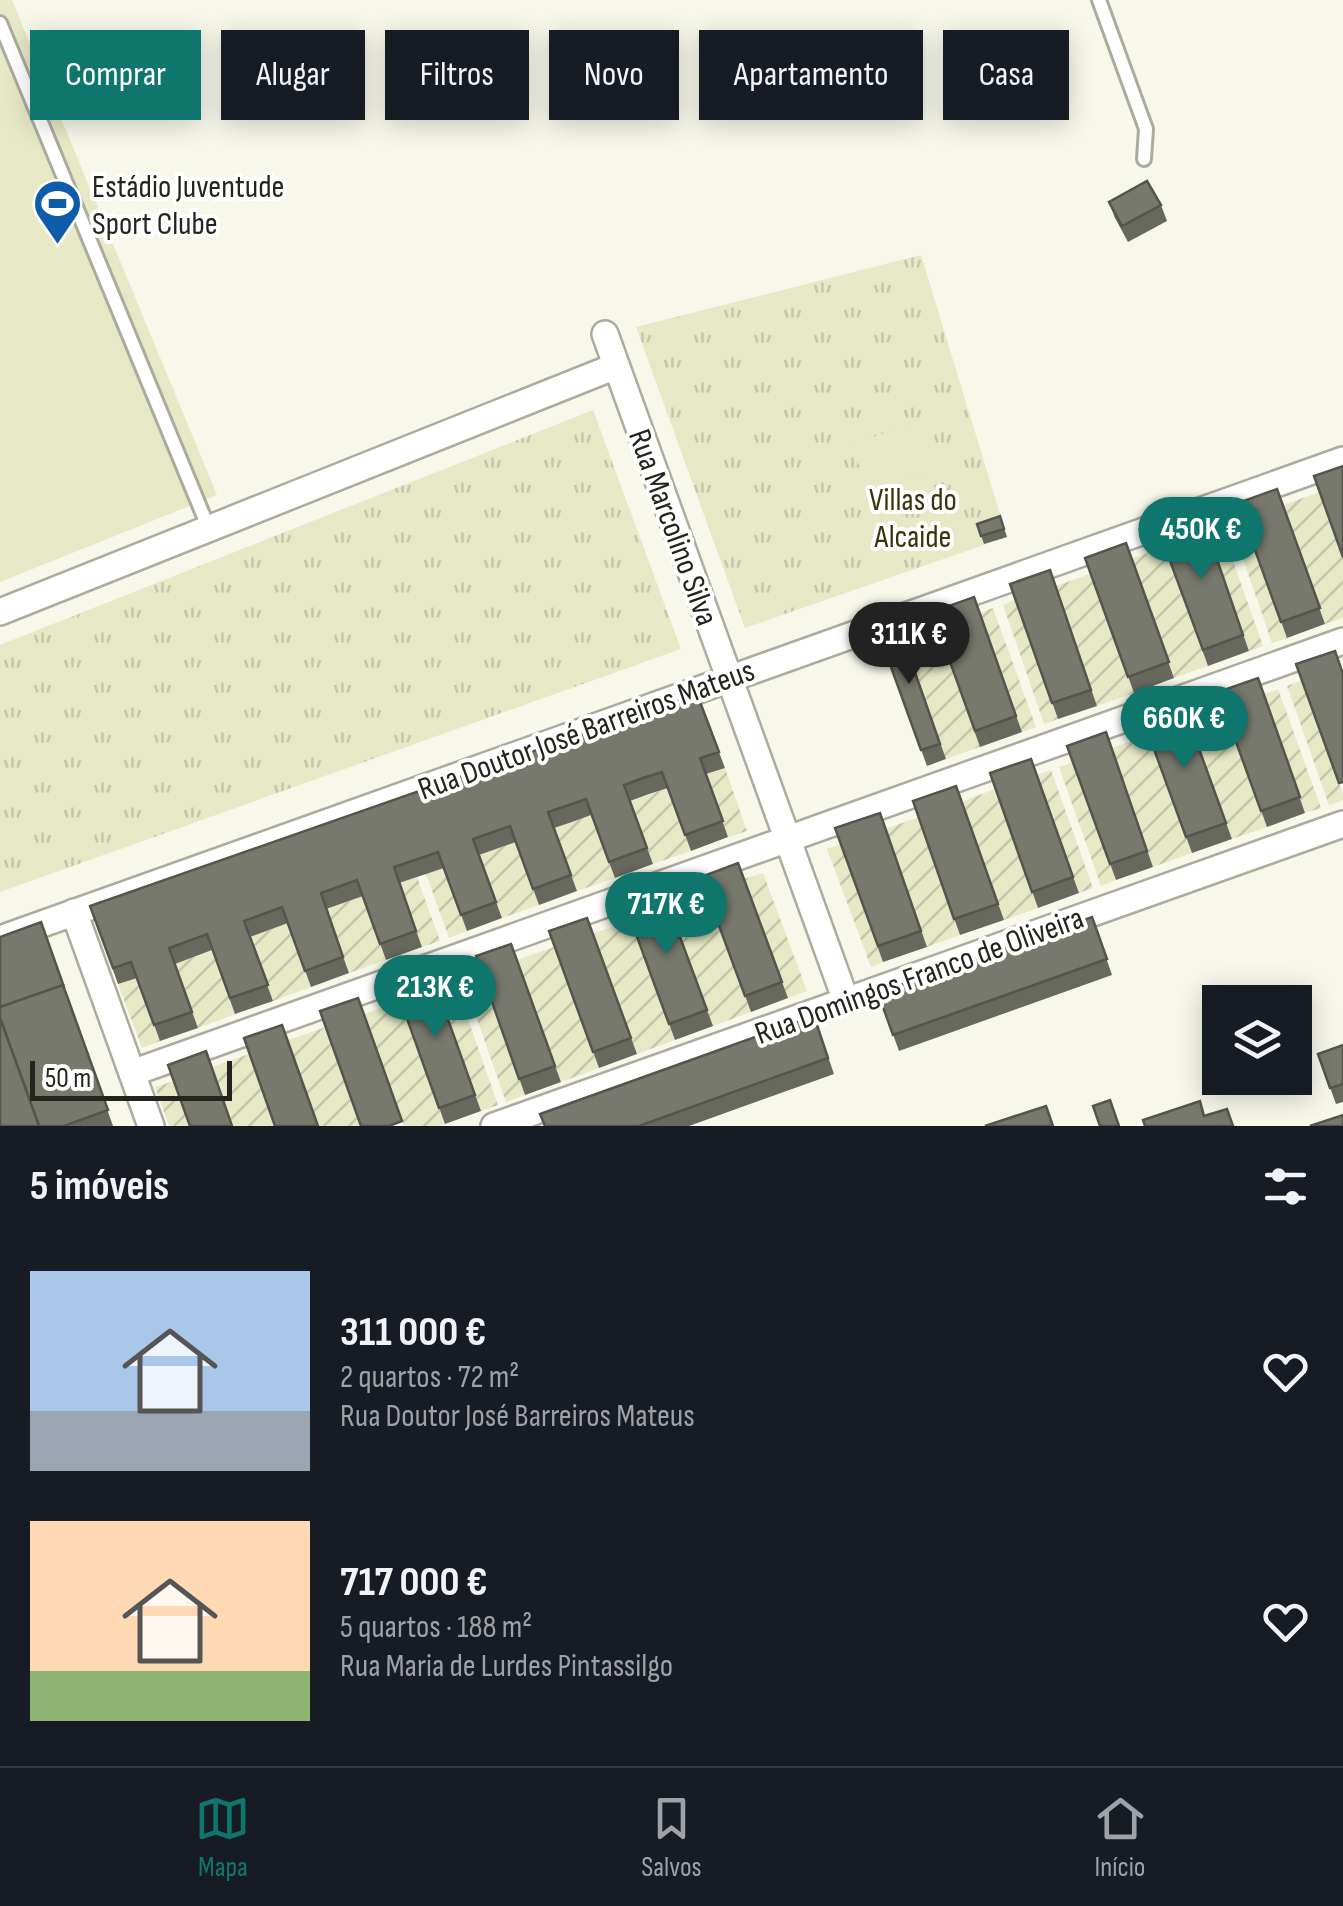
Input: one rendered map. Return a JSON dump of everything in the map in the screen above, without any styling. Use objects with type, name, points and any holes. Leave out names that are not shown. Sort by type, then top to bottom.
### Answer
[{"type":"street","name":"Rua Marcolino Silva","points":[[605,334],[846,1001]]},
{"type":"street","points":[[0,612],[616,366]]},
{"type":"street","name":"Rua Doutor José Barreiros Mateus","points":[[0,939],[1343,460]]},
{"type":"street","points":[[132,1073],[1343,641]]},
{"type":"street","name":"Rua Domingos Franco de Oliveira","points":[[494,1126],[1343,824]]},
{"type":"street","points":[[74,912],[151,1126]]},
{"type":"lane","points":[[1099,0],[1146,129],[1144,160]]},
{"type":"lane","points":[[0,23],[209,529]]},
{"type":"green space","name":"Estádio Juventude Sport Clube","points":[[0,0],[12,0],[30,43],[30,120],[62,120],[217,495],[0,582]]},
{"type":"green space","name":"Villas do Alcaide","points":[[921,255],[1007,537],[745,628],[636,327]]},
{"type":"green space","points":[[593,410],[681,649],[0,892],[0,645]]},
{"type":"green space","points":[[917,422],[934,470],[868,493],[852,444]]},
{"type":"green space","points":[[1320,492],[1343,557],[1343,618],[1325,624],[1283,505]]},
{"type":"green space","points":[[1244,519],[1287,638],[1272,643],[1231,524]]},
{"type":"green space","points":[[1221,527],[1263,646],[1249,651],[1207,532]]},
{"type":"green space","points":[[1165,547],[1208,666],[1174,678],[1131,559]]},
{"type":"green space","points":[[1090,574],[1134,693],[1097,706],[1056,586]]},
{"type":"green space","points":[[1015,600],[1058,719],[1044,724],[1003,605]]},
{"type":"green space","points":[[993,608],[1036,727],[1022,732],[980,613]]},
{"type":"green space","points":[[937,628],[980,747],[946,759],[904,640]]},
{"type":"green space","points":[[1302,680],[1343,794],[1343,800],[1329,805],[1287,686]]},
{"type":"green space","points":[[1278,689],[1321,808],[1305,813],[1264,694]]},
{"type":"green space","points":[[1224,708],[1267,827],[1232,839],[1189,721]]},
{"type":"green space","points":[[1149,735],[1192,853],[1153,867],[1112,748]]},
{"type":"green space","points":[[1073,762],[1116,880],[1101,886],[1059,767]]},
{"type":"green space","points":[[725,768],[747,831],[728,837],[706,774]]},
{"type":"green space","points":[[1051,770],[1093,888],[1079,893],[1037,775]]},
{"type":"green space","points":[[668,788],[691,851],[653,864],[630,801]]},
{"type":"green space","points":[[995,789],[1038,908],[1004,920],[961,802]]},
{"type":"green space","points":[[591,815],[615,878],[577,891],[554,828]]},
{"type":"green space","points":[[919,817],[960,935],[927,947],[885,829]]},
{"type":"green space","points":[[516,842],[539,905],[502,918],[479,855]]},
{"type":"green space","points":[[841,844],[883,962],[871,967],[827,849]]},
{"type":"green space","points":[[444,868],[467,931],[449,938],[426,874]]},
{"type":"green space","points":[[763,873],[807,991],[788,998],[744,879]]},
{"type":"green space","points":[[417,877],[440,941],[422,947],[399,883]]},
{"type":"green space","points":[[707,893],[751,1012],[713,1026],[669,907]]},
{"type":"green space","points":[[363,896],[386,960],[349,973],[326,909]]},
{"type":"green space","points":[[631,920],[675,1040],[637,1054],[592,934]]},
{"type":"green space","points":[[288,923],[311,987],[273,1001],[250,937]]},
{"type":"green space","points":[[554,947],[599,1068],[561,1082],[517,960]]},
{"type":"green space","points":[[213,950],[235,1014],[198,1028],[175,964]]},
{"type":"green space","points":[[481,972],[525,1095],[506,1102],[463,979]]},
{"type":"green space","points":[[137,977],[160,1041],[142,1048],[118,984]]},
{"type":"green space","points":[[455,982],[498,1105],[481,1111],[437,988]]},
{"type":"green space","points":[[401,1001],[445,1124],[439,1126],[404,1126],[364,1014]]},
{"type":"green space","points":[[326,1027],[361,1126],[318,1126],[288,1040]]},
{"type":"green space","points":[[249,1054],[275,1126],[232,1126],[212,1067]]},
{"type":"green space","points":[[174,1081],[190,1126],[169,1126],[155,1087]]},
{"type":"building","points":[[1147,181],[1161,205],[1122,226],[1109,202]]},
{"type":"building","points":[[1343,466],[1343,557],[1314,476]]},
{"type":"building","points":[[1277,489],[1320,608],[1281,622],[1238,503]]},
{"type":"building","points":[[1000,516],[1004,529],[981,536],[977,524]]},
{"type":"building","points":[[1202,516],[1243,635],[1203,650],[1159,531]]},
{"type":"building","points":[[1126,543],[1169,662],[1128,677],[1085,558]]},
{"type":"building","points":[[1050,570],[1091,690],[1052,703],[1010,584]]},
{"type":"building","points":[[974,597],[1016,716],[975,731],[932,612]]},
{"type":"building","points":[[898,624],[940,744],[921,750],[878,631]]},
{"type":"building","points":[[1335,651],[1343,674],[1343,782],[1339,783],[1296,664]]},
{"type":"building","points":[[1258,678],[1300,797],[1261,811],[1218,692]]},
{"type":"building","points":[[697,694],[719,752],[700,758],[723,821],[685,835],[662,772],[624,785],[647,848],[609,862],[586,799],[548,812],[571,875],[533,889],[510,826],[473,839],[496,902],[461,915],[438,852],[394,867],[416,931],[380,944],[357,880],[321,893],[343,957],[305,971],[282,907],[244,921],[268,985],[230,998],[207,934],[169,948],[192,1012],[154,1025],[131,962],[113,968],[90,906]]},
{"type":"building","points":[[1183,705],[1226,823],[1186,837],[1143,719]]},
{"type":"building","points":[[1106,732],[1147,851],[1110,864],[1067,746]]},
{"type":"building","points":[[1031,759],[1073,877],[1032,892],[990,773]]},
{"type":"building","points":[[956,786],[998,904],[954,919],[913,801]]},
{"type":"building","points":[[880,813],[921,931],[878,946],[835,828]]},
{"type":"building","points":[[738,863],[782,982],[745,996],[701,877]]},
{"type":"building","points":[[663,891],[707,1010],[669,1024],[625,904]]},
{"type":"building","points":[[1092,917],[1107,959],[893,1035],[878,993]]},
{"type":"building","points":[[587,918],[631,1038],[593,1052],[549,931]]},
{"type":"building","points":[[41,922],[64,987],[0,1007],[0,937]]},
{"type":"building","points":[[511,944],[555,1066],[519,1079],[476,956]]},
{"type":"building","points":[[431,972],[475,1095],[439,1108],[395,985]]},
{"type":"building","points":[[63,985],[108,1110],[64,1126],[39,1126],[0,1018],[0,1007]]},
{"type":"building","points":[[358,998],[402,1121],[389,1126],[361,1126],[320,1011]]},
{"type":"building","points":[[814,1016],[828,1058],[639,1126],[545,1126],[540,1114]]},
{"type":"building","points":[[0,1018],[39,1126],[0,1126]]},
{"type":"building","points":[[282,1025],[318,1126],[275,1126],[244,1038]]},
{"type":"building","points":[[1343,1045],[1343,1084],[1330,1088],[1318,1054]]},
{"type":"building","points":[[206,1051],[232,1126],[190,1126],[168,1065]]},
{"type":"building","points":[[1110,1100],[1119,1126],[1100,1126],[1093,1106]]},
{"type":"building","points":[[1200,1101],[1204,1116],[1227,1109],[1233,1126],[1145,1126],[1143,1120]]},
{"type":"building","points":[[1046,1106],[1053,1126],[985,1126]]},
{"type":"building","points":[[1343,1115],[1343,1126],[1310,1126]]},
{"type":"place","name":"Estádio Juventude Sport Clube","points":[[57,246]]}]
